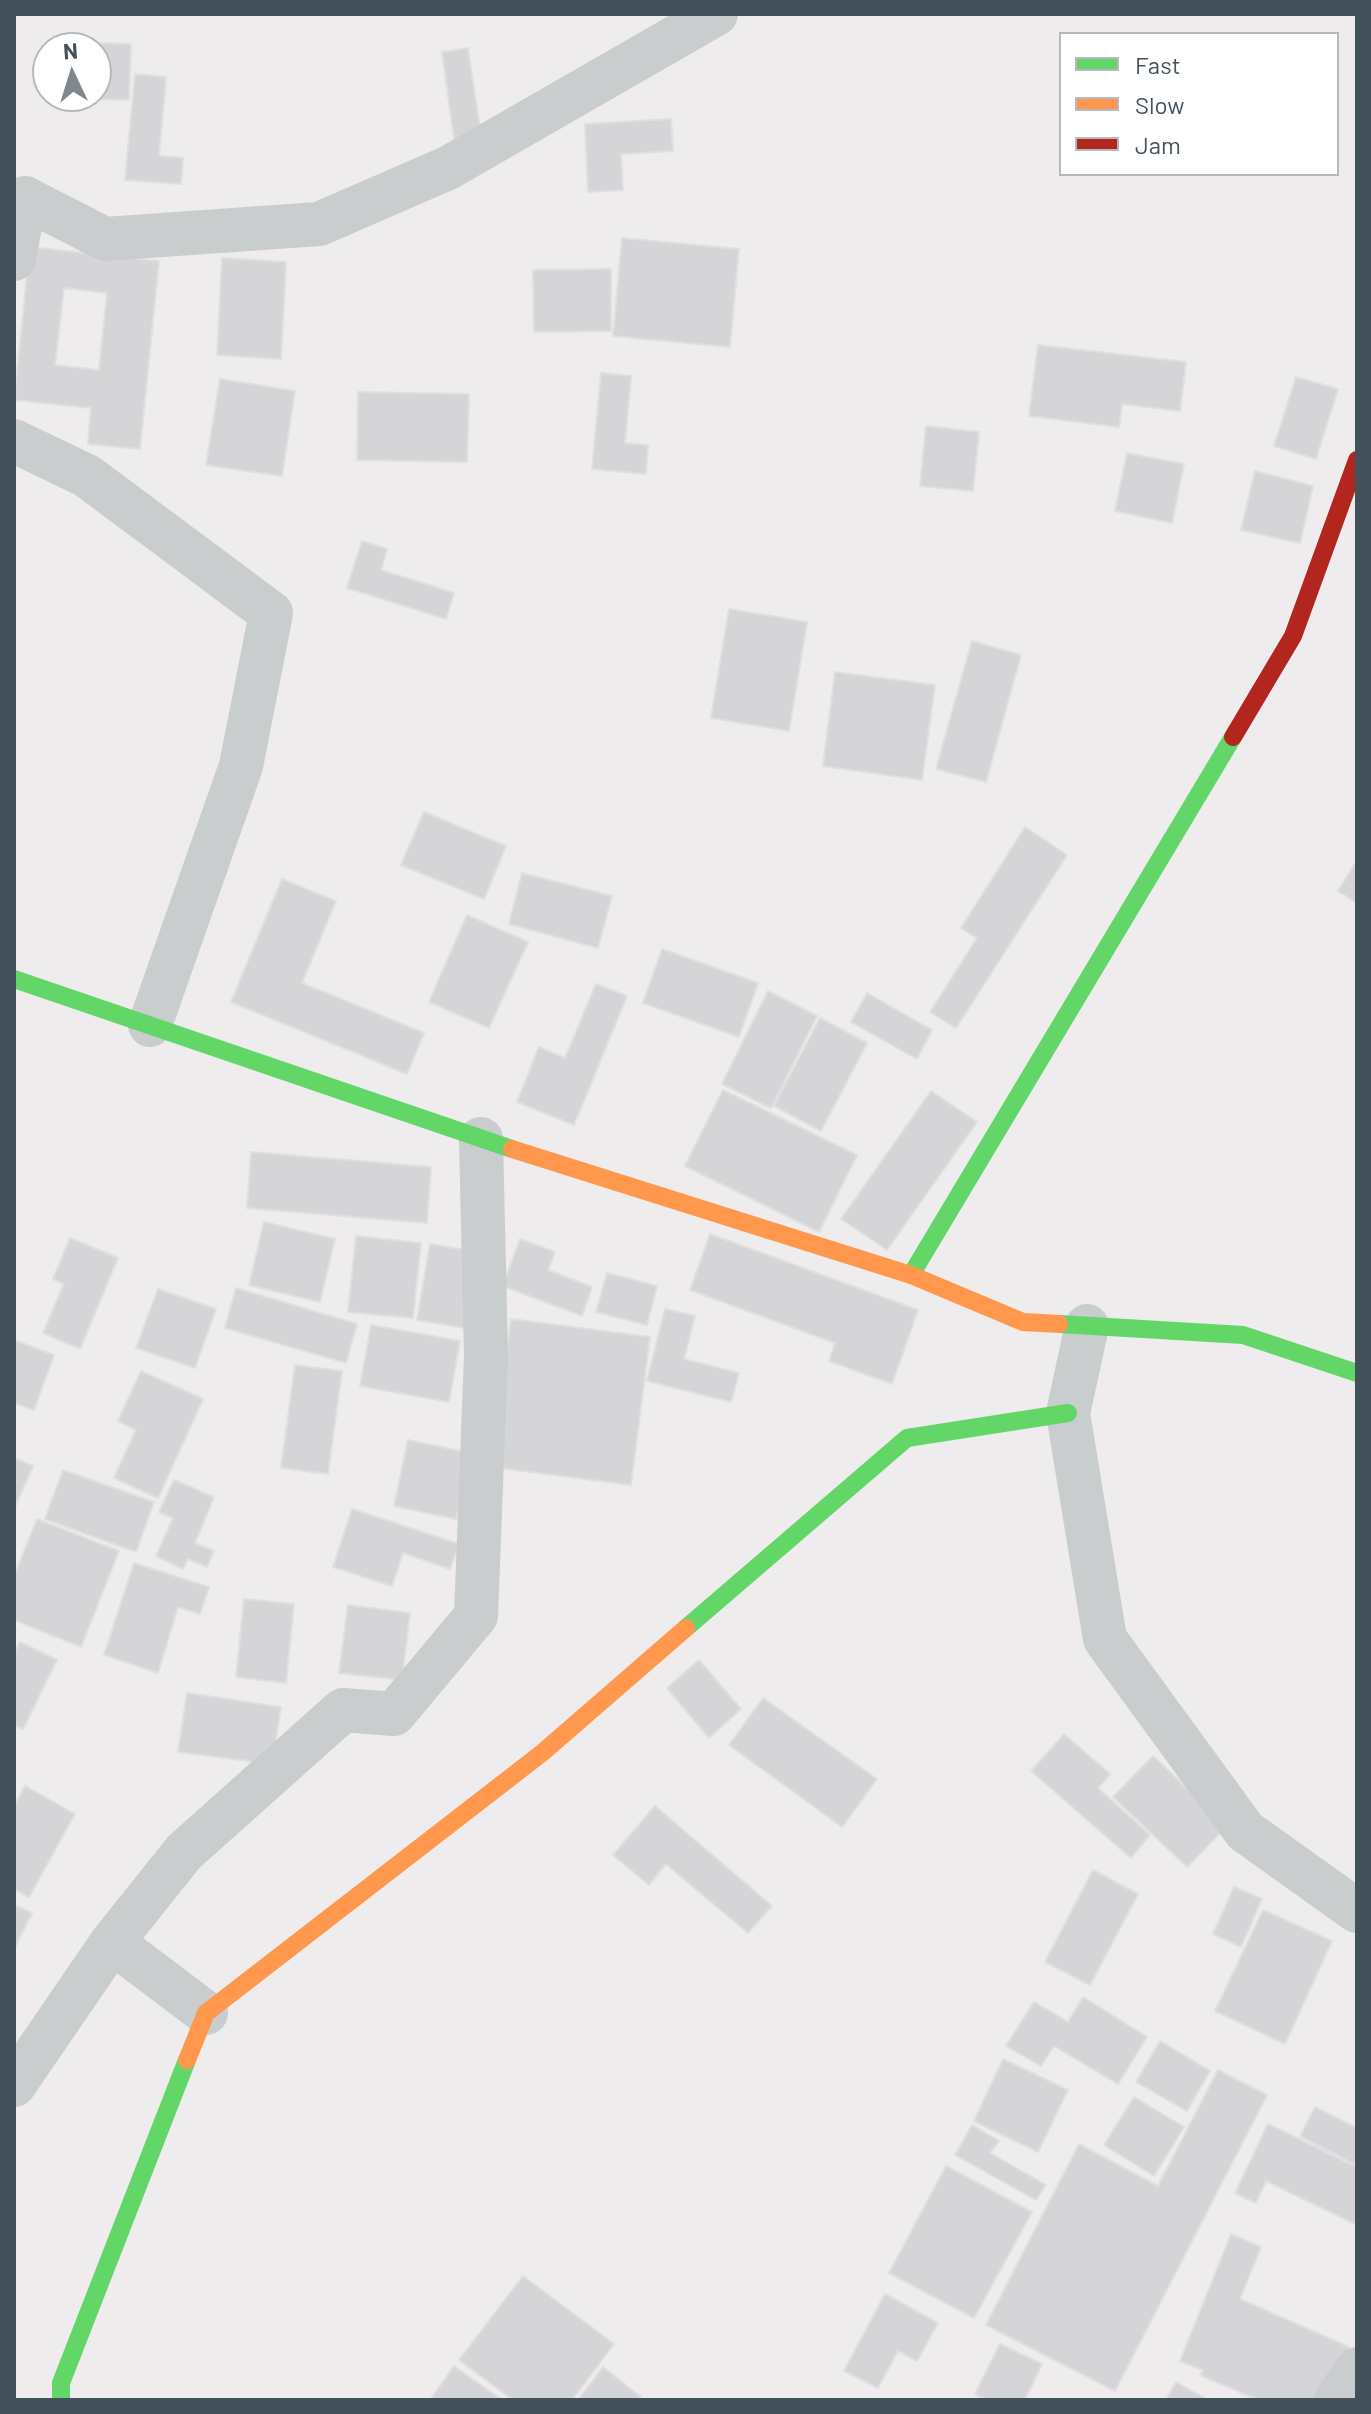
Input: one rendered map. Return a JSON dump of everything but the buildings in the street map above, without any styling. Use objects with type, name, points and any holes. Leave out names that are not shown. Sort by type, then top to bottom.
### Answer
[{"type":"street","points":[[14,259],[25,198],[105,239],[319,224],[448,168],[716,14]]},
{"type":"street","points":[[14,441],[87,476],[271,613],[241,766],[150,1025]]},
{"type":"street","points":[[911,1275],[1293,636],[1357,460]]},
{"type":"street","points":[[14,979],[481,1139],[911,1275],[1023,1322],[1243,1335],[1357,1373]]},
{"type":"street","points":[[14,2085],[112,1942],[184,1852],[343,1710],[394,1714],[476,1616],[486,1355],[481,1139]]},
{"type":"street","points":[[1087,1326],[1068,1413],[1105,1639],[1245,1831],[1357,1911]]},
{"type":"street","points":[[61,2400],[61,2383],[206,2013],[542,1753],[907,1438],[1068,1413]]},
{"type":"street","points":[[112,1942],[206,2013]]},
{"type":"street","points":[[1336,2400],[1357,2369]]},
{"type":"traffic: fast","points":[[911,1275],[1233,737]]},
{"type":"traffic: fast","points":[[14,979],[512,1149]]},
{"type":"traffic: fast","points":[[1059,1324],[1243,1335],[1357,1373]]},
{"type":"traffic: fast","points":[[686,1628],[907,1438],[1068,1413]]},
{"type":"traffic: fast","points":[[61,2400],[61,2383],[187,2060]]},
{"type":"traffic: slow","points":[[512,1149],[911,1275],[1023,1322],[1059,1324]]},
{"type":"traffic: slow","points":[[187,2060],[206,2013],[542,1753],[686,1628]]},
{"type":"traffic: jam","points":[[1233,737],[1293,636],[1357,460]]}]
